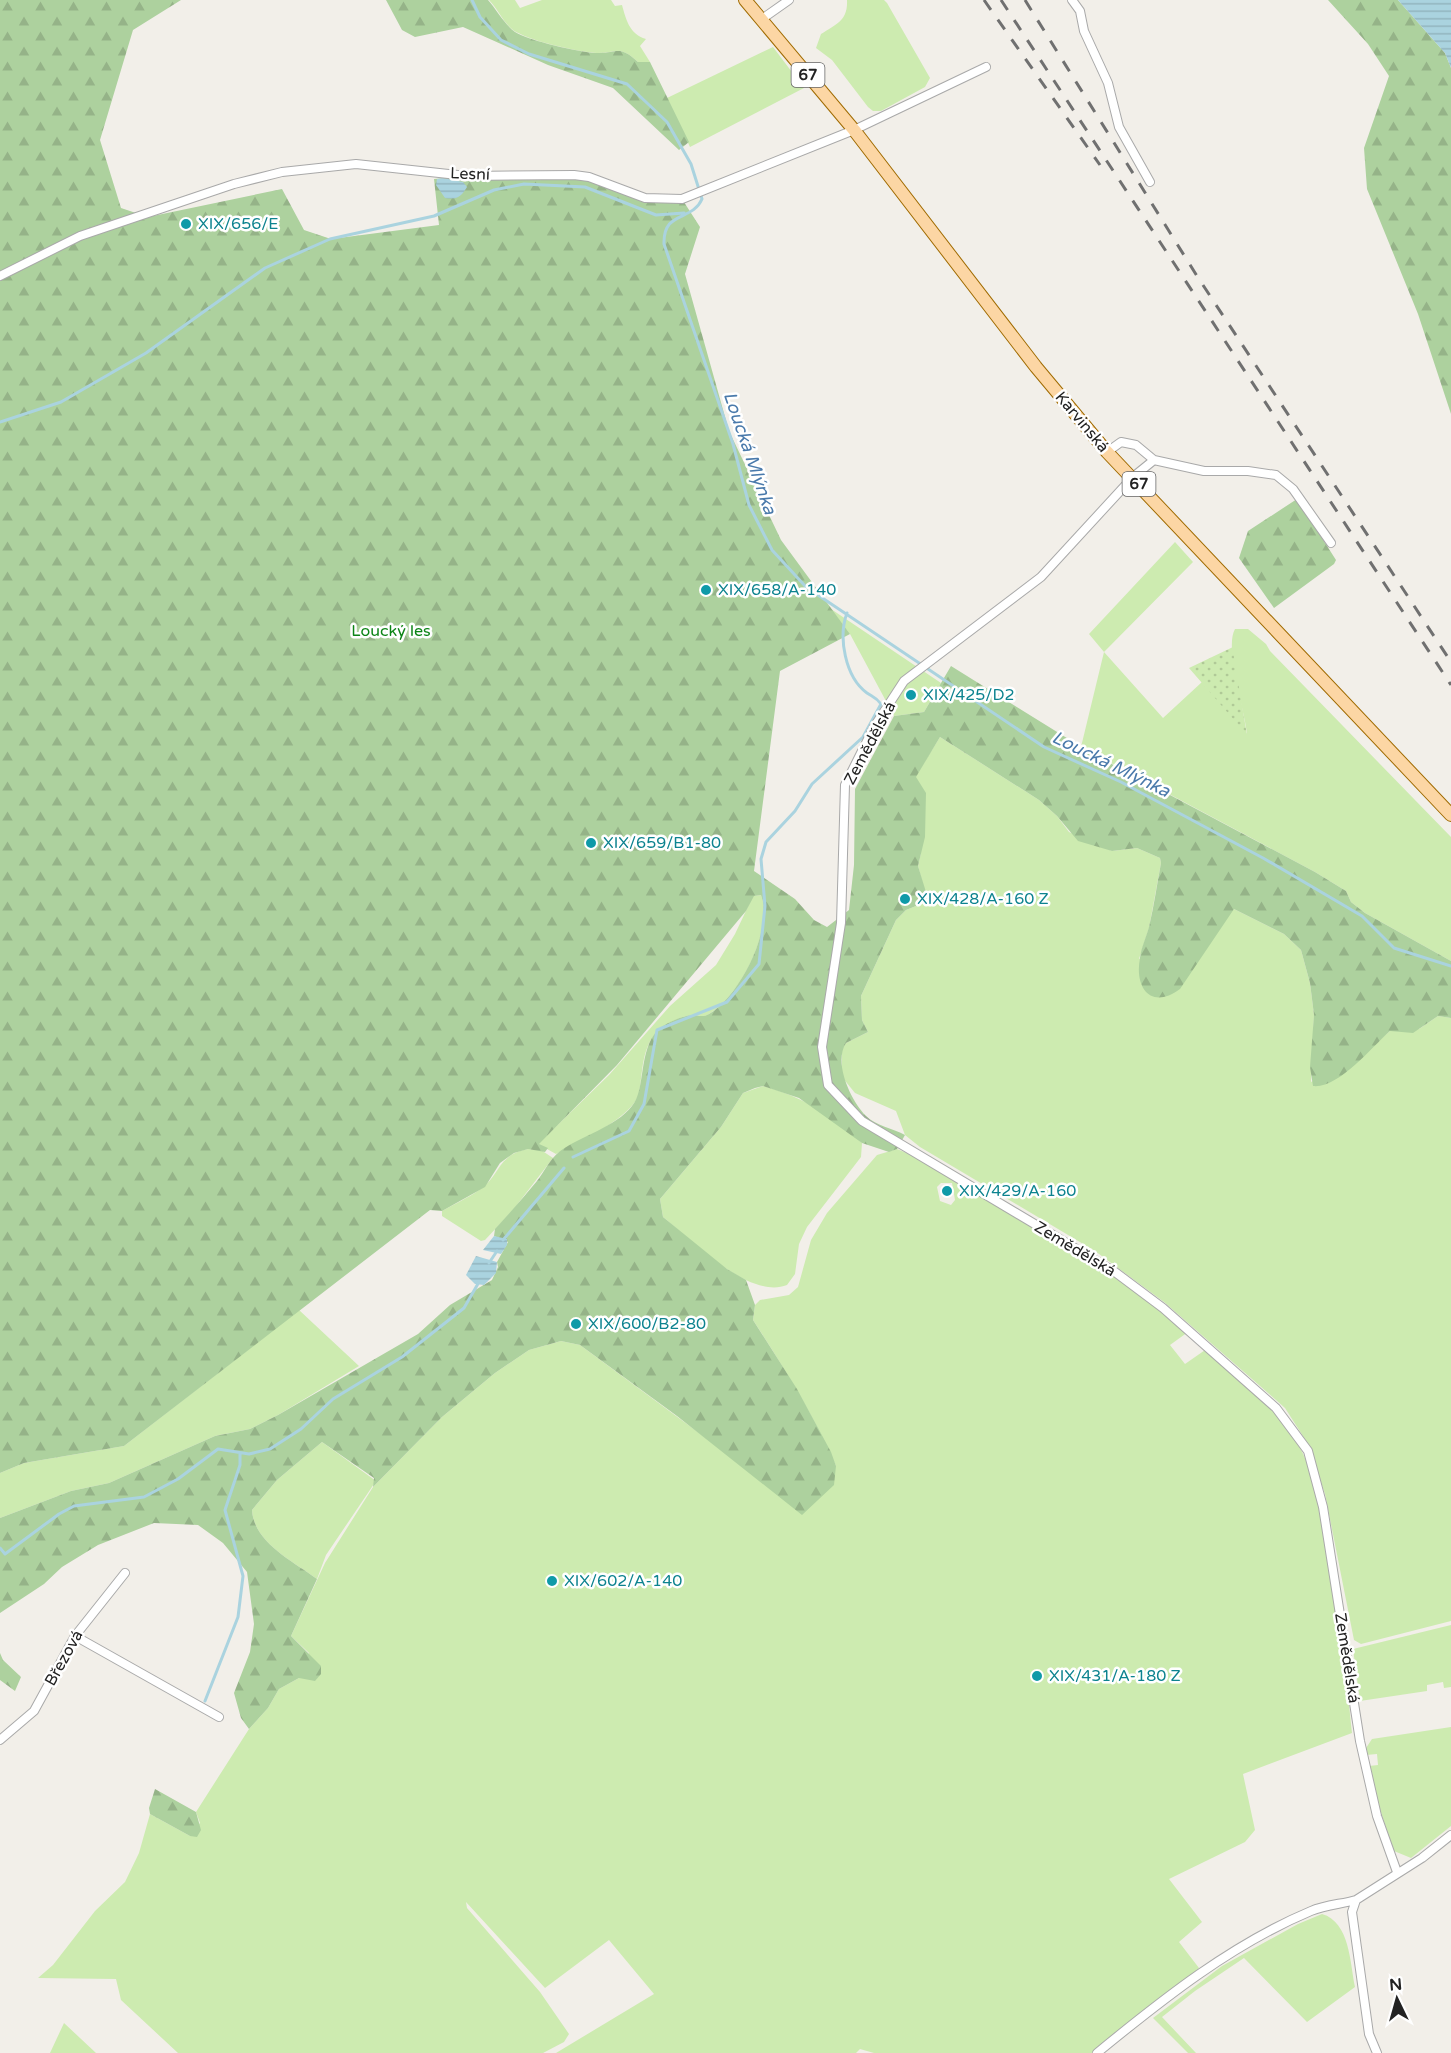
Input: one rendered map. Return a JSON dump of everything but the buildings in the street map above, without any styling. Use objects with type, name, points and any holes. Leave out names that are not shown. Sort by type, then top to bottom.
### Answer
[{"type":"main road","name":"Karvinská","points":[[746,0],[854,130],[1036,367],[1107,452],[1451,815]]},
{"type":"street","points":[[762,19],[789,0]]},
{"type":"street","points":[[1072,0],[1080,11],[1084,31],[1108,83],[1119,127],[1150,182]]},
{"type":"street","name":"Lesní","points":[[0,276],[80,236],[234,184],[282,172],[328,166],[356,164],[467,176],[574,175],[589,177],[645,198],[682,199],[854,130],[986,68]]},
{"type":"street","points":[[1107,452],[1121,442],[1136,445],[1154,460],[1203,471],[1248,471],[1276,475],[1293,489],[1331,543]]},
{"type":"street","name":"Zemědělská","points":[[1154,460],[1133,477],[1041,577],[904,681],[874,728],[845,785],[841,923],[822,1047],[828,1085],[862,1121],[1115,1272],[1163,1308],[1276,1408],[1308,1451],[1323,1507],[1360,1741],[1377,1816],[1396,1872]]},
{"type":"street","name":"Březová","points":[[0,1740],[34,1711],[75,1636],[125,1573]]},
{"type":"street","points":[[75,1636],[219,1717]]},
{"type":"street","points":[[1097,2053],[1150,2010],[1231,1954],[1314,1910],[1356,1900],[1396,1872],[1422,1858],[1451,1835]]},
{"type":"street","points":[[1356,1900],[1352,1912],[1357,1961],[1369,2034],[1377,2053]]},
{"type":"green space","name":"Loucký les","points":[[0,0],[181,0],[133,30],[100,140],[121,208],[148,217],[282,189],[304,230],[331,239],[439,225],[434,179],[467,176],[574,175],[645,198],[682,199],[700,227],[685,274],[729,431],[781,540],[850,634],[780,671],[754,871],[795,899],[814,920],[827,927],[849,910],[854,865],[855,789],[894,716],[924,712],[951,666],[1091,753],[1315,872],[1346,891],[1351,902],[1365,913],[1451,961],[1451,1018],[1438,1016],[1413,1033],[1390,1031],[1343,1074],[1323,1085],[1313,1086],[1310,1067],[1314,1015],[1310,983],[1301,950],[1284,934],[1234,909],[1180,989],[1170,995],[1153,997],[1143,987],[1139,969],[1141,950],[1149,927],[1160,858],[1137,848],[1112,851],[1078,841],[1057,816],[1039,800],[940,737],[916,777],[926,793],[925,837],[918,866],[926,892],[921,904],[906,910],[896,920],[861,996],[862,1020],[868,1032],[846,1043],[843,1051],[843,1071],[850,1092],[860,1109],[874,1122],[905,1135],[897,1149],[889,1152],[862,1143],[799,1098],[763,1086],[743,1093],[721,1127],[660,1199],[663,1217],[727,1269],[746,1280],[755,1305],[753,1320],[797,1389],[831,1452],[836,1466],[834,1485],[802,1515],[677,1416],[580,1345],[561,1341],[529,1350],[495,1373],[442,1417],[373,1487],[374,1478],[322,1442],[277,1480],[252,1510],[254,1522],[267,1542],[317,1579],[291,1636],[321,1666],[321,1674],[315,1681],[299,1678],[279,1689],[268,1708],[249,1729],[241,1718],[234,1693],[250,1652],[254,1624],[247,1572],[223,1543],[198,1525],[154,1523],[98,1545],[62,1567],[44,1584],[0,1613],[0,1518],[71,1491],[109,1483],[215,1436],[250,1429],[418,1334],[450,1305],[492,1280],[498,1267],[497,1262],[508,1242],[494,1236],[495,1229],[537,1181],[556,1155],[568,1146],[617,1120],[632,1106],[639,1090],[647,1048],[661,1027],[683,1017],[709,1014],[732,993],[751,961],[758,943],[763,926],[764,909],[761,895],[754,896],[746,911],[617,1065],[539,1144],[548,1148],[545,1152],[528,1149],[514,1153],[500,1163],[485,1187],[442,1211],[430,1210],[124,1446],[24,1463],[0,1473]]},
{"type":"green space","points":[[386,0],[488,0],[508,25],[522,35],[578,51],[603,53],[618,51],[626,53],[638,62],[650,62],[689,142],[679,150],[613,88],[548,65],[463,27],[415,37],[402,30]]},
{"type":"green space","points":[[489,0],[515,0],[520,8],[542,0],[611,0],[615,6],[622,5],[632,30],[646,39],[640,46],[650,62],[638,62],[626,53],[617,51],[587,52],[555,46],[524,36],[508,26]]},
{"type":"green space","points":[[847,0],[884,0],[887,3],[930,78],[925,87],[881,111],[873,111],[868,107],[832,60],[816,48],[821,34],[843,17]]},
{"type":"green space","points":[[1328,0],[1398,0],[1445,53],[1451,68],[1451,414],[1418,314],[1367,189],[1364,148],[1389,76],[1368,44]]},
{"type":"green space","points":[[773,47],[804,88],[690,147],[667,98]]},
{"type":"green space","points":[[1297,499],[1336,560],[1334,564],[1274,608],[1239,558],[1248,531]]},
{"type":"green space","points":[[1175,542],[1193,562],[1104,652],[1089,634]]},
{"type":"green space","points":[[831,609],[941,683],[924,712],[894,716],[850,634]]},
{"type":"green space","points":[[1235,629],[1248,629],[1266,644],[1270,651],[1451,837],[1451,961],[1365,913],[1351,902],[1346,891],[1315,872],[1081,747],[1104,652],[1163,718],[1202,682],[1247,734],[1233,664],[1232,638]]},
{"type":"green space","points":[[1233,647],[1234,658],[1247,735],[1189,668]]},
{"type":"green space","points":[[940,737],[1039,800],[1057,816],[1069,832],[1112,851],[1137,848],[1160,858],[1149,928],[1139,959],[1234,909],[1284,934],[1301,950],[1310,983],[1314,1015],[1311,1082],[1369,1049],[1390,1031],[1419,1029],[1438,1016],[1451,1018],[1451,1621],[1361,1644],[1354,1640],[1325,1494],[1308,1444],[1285,1408],[1164,1302],[1095,1251],[920,1147],[905,1135],[896,1111],[855,1093],[842,1077],[842,1049],[846,1043],[868,1032],[862,1020],[861,996],[896,920],[906,910],[921,904],[925,892],[918,866],[921,853],[915,777]]},
{"type":"green space","points":[[761,895],[764,909],[763,925],[752,960],[743,977],[721,1005],[709,1014],[679,1018],[662,1027],[653,1036],[642,1068],[639,1093],[627,1111],[604,1128],[556,1154],[538,1144],[609,1075],[670,1006],[716,965],[735,934],[753,896]]},
{"type":"green space","points":[[763,1086],[804,1101],[840,1124],[862,1143],[861,1157],[807,1227],[799,1244],[795,1274],[787,1285],[772,1287],[756,1284],[738,1276],[705,1253],[663,1217],[660,1199],[721,1127],[743,1093]]},
{"type":"green space","points":[[528,1149],[541,1150],[553,1158],[513,1210],[485,1240],[481,1241],[442,1216],[442,1211],[470,1196],[486,1184],[510,1156]]},
{"type":"green space","points":[[897,1149],[921,1159],[1088,1257],[1188,1332],[1170,1345],[1185,1364],[1208,1348],[1254,1390],[1286,1425],[1308,1466],[1320,1501],[1336,1580],[1352,1733],[1243,1774],[1255,1830],[1245,1842],[1169,1879],[1202,1922],[1179,1942],[1199,1968],[1195,1972],[1094,2053],[874,2053],[860,2049],[856,2053],[556,2053],[654,1994],[609,1940],[545,1988],[466,1902],[467,1908],[540,1992],[569,2034],[564,2042],[543,2053],[178,2053],[121,2000],[116,1979],[38,1978],[53,1965],[95,1911],[125,1882],[139,1853],[150,1814],[190,1836],[200,1823],[196,1812],[249,1729],[268,1708],[279,1689],[299,1678],[309,1653],[291,1636],[325,1563],[373,1487],[442,1417],[495,1373],[529,1350],[561,1341],[580,1345],[714,1444],[836,1466],[808,1410],[753,1320],[755,1305],[760,1300],[789,1295],[798,1287],[811,1240],[827,1213],[877,1155]],"holes":[[[941,1183],[952,1183],[955,1200],[951,1205],[940,1201],[937,1187]]]},
{"type":"green space","points":[[299,1310],[359,1366],[278,1415],[250,1429],[215,1436],[109,1483],[71,1491],[0,1518],[0,1473],[24,1463],[124,1446]]},
{"type":"green space","points":[[322,1442],[376,1481],[326,1555],[317,1579],[267,1542],[254,1522],[252,1510],[277,1480]]},
{"type":"green space","points":[[1451,1625],[1451,1687],[1444,1688],[1443,1682],[1427,1685],[1427,1691],[1360,1701],[1353,1649]]},
{"type":"green space","points":[[0,1653],[3,1660],[21,1677],[15,1691],[0,1680]]},
{"type":"green space","points":[[1451,1727],[1451,1826],[1411,1858],[1394,1851],[1373,1789],[1369,1766],[1378,1765],[1377,1754],[1366,1755],[1366,1748],[1372,1739]]},
{"type":"green space","points":[[155,1789],[196,1812],[201,1830],[197,1837],[190,1836],[150,1814],[149,1808]]},
{"type":"green space","points":[[1322,1914],[1331,1918],[1343,1934],[1350,1955],[1355,1987],[1307,2022],[1244,1958],[1195,1991],[1162,2017],[1196,2053],[1188,2053],[1153,2018],[1222,1966],[1298,1924]]},
{"type":"green space","points":[[64,2023],[96,2053],[50,2053]]},
{"type":"water","points":[[1398,0],[1451,0],[1451,68],[1445,53]]},
{"type":"water","points":[[437,179],[463,182],[467,187],[458,197],[445,198],[436,185]]},
{"type":"water","points":[[494,1236],[507,1239],[507,1245],[501,1254],[483,1250]]},
{"type":"water","points":[[476,1256],[497,1262],[496,1273],[484,1285],[475,1284],[466,1275]]},
{"type":"waterway","name":"Loucká Mlýnka","points":[[472,0],[480,17],[501,40],[529,54],[627,84],[667,122],[691,164],[702,199],[692,211],[668,226],[664,244],[733,444],[749,505],[772,550],[806,587],[1044,747],[1121,782],[1263,858],[1362,916],[1394,948],[1451,966]]},
{"type":"waterway","points":[[0,422],[61,402],[146,353],[265,268],[330,239],[434,216],[494,190],[524,184],[585,187],[656,215],[684,213]]},
{"type":"waterway","points":[[573,1157],[629,1131],[644,1104],[657,1030],[727,1002],[759,964],[765,906],[761,859],[766,842],[795,811],[812,784],[863,737],[881,704],[859,686],[849,667],[845,656],[843,633],[847,613]]},
{"type":"waterway","points":[[503,1240],[564,1168]]},
{"type":"waterway","points":[[489,1263],[497,1251]]},
{"type":"waterway","points":[[0,1548],[5,1554],[59,1514],[74,1506],[144,1497],[178,1479],[218,1449],[249,1454],[270,1449],[301,1429],[333,1399],[402,1357],[464,1308],[479,1282]]},
{"type":"waterway","points":[[205,1701],[238,1617],[243,1576],[225,1510],[240,1465],[240,1454]]},
{"type":"railway","points":[[984,0],[1100,165]]},
{"type":"railway","points":[[1001,0],[1451,685]]},
{"type":"railway","points":[[1025,0],[1197,276],[1451,662]]},
{"type":"place","name":"XIX/656/E","points":[[186,224]]},
{"type":"place","name":"XIX/658/A-140","points":[[706,590]]},
{"type":"place","name":"XIX/425/D2","points":[[911,695]]},
{"type":"place","name":"XIX/659/B1-80","points":[[591,843]]},
{"type":"place","name":"XIX/428/A-160 Z","points":[[905,899]]},
{"type":"place","name":"XIX/429/A-160","points":[[947,1191]]},
{"type":"place","name":"XIX/600/B2-80","points":[[576,1324]]},
{"type":"place","name":"XIX/602/A-140","points":[[552,1581]]},
{"type":"place","name":"XIX/431/A-180 Z","points":[[1037,1676]]}]
